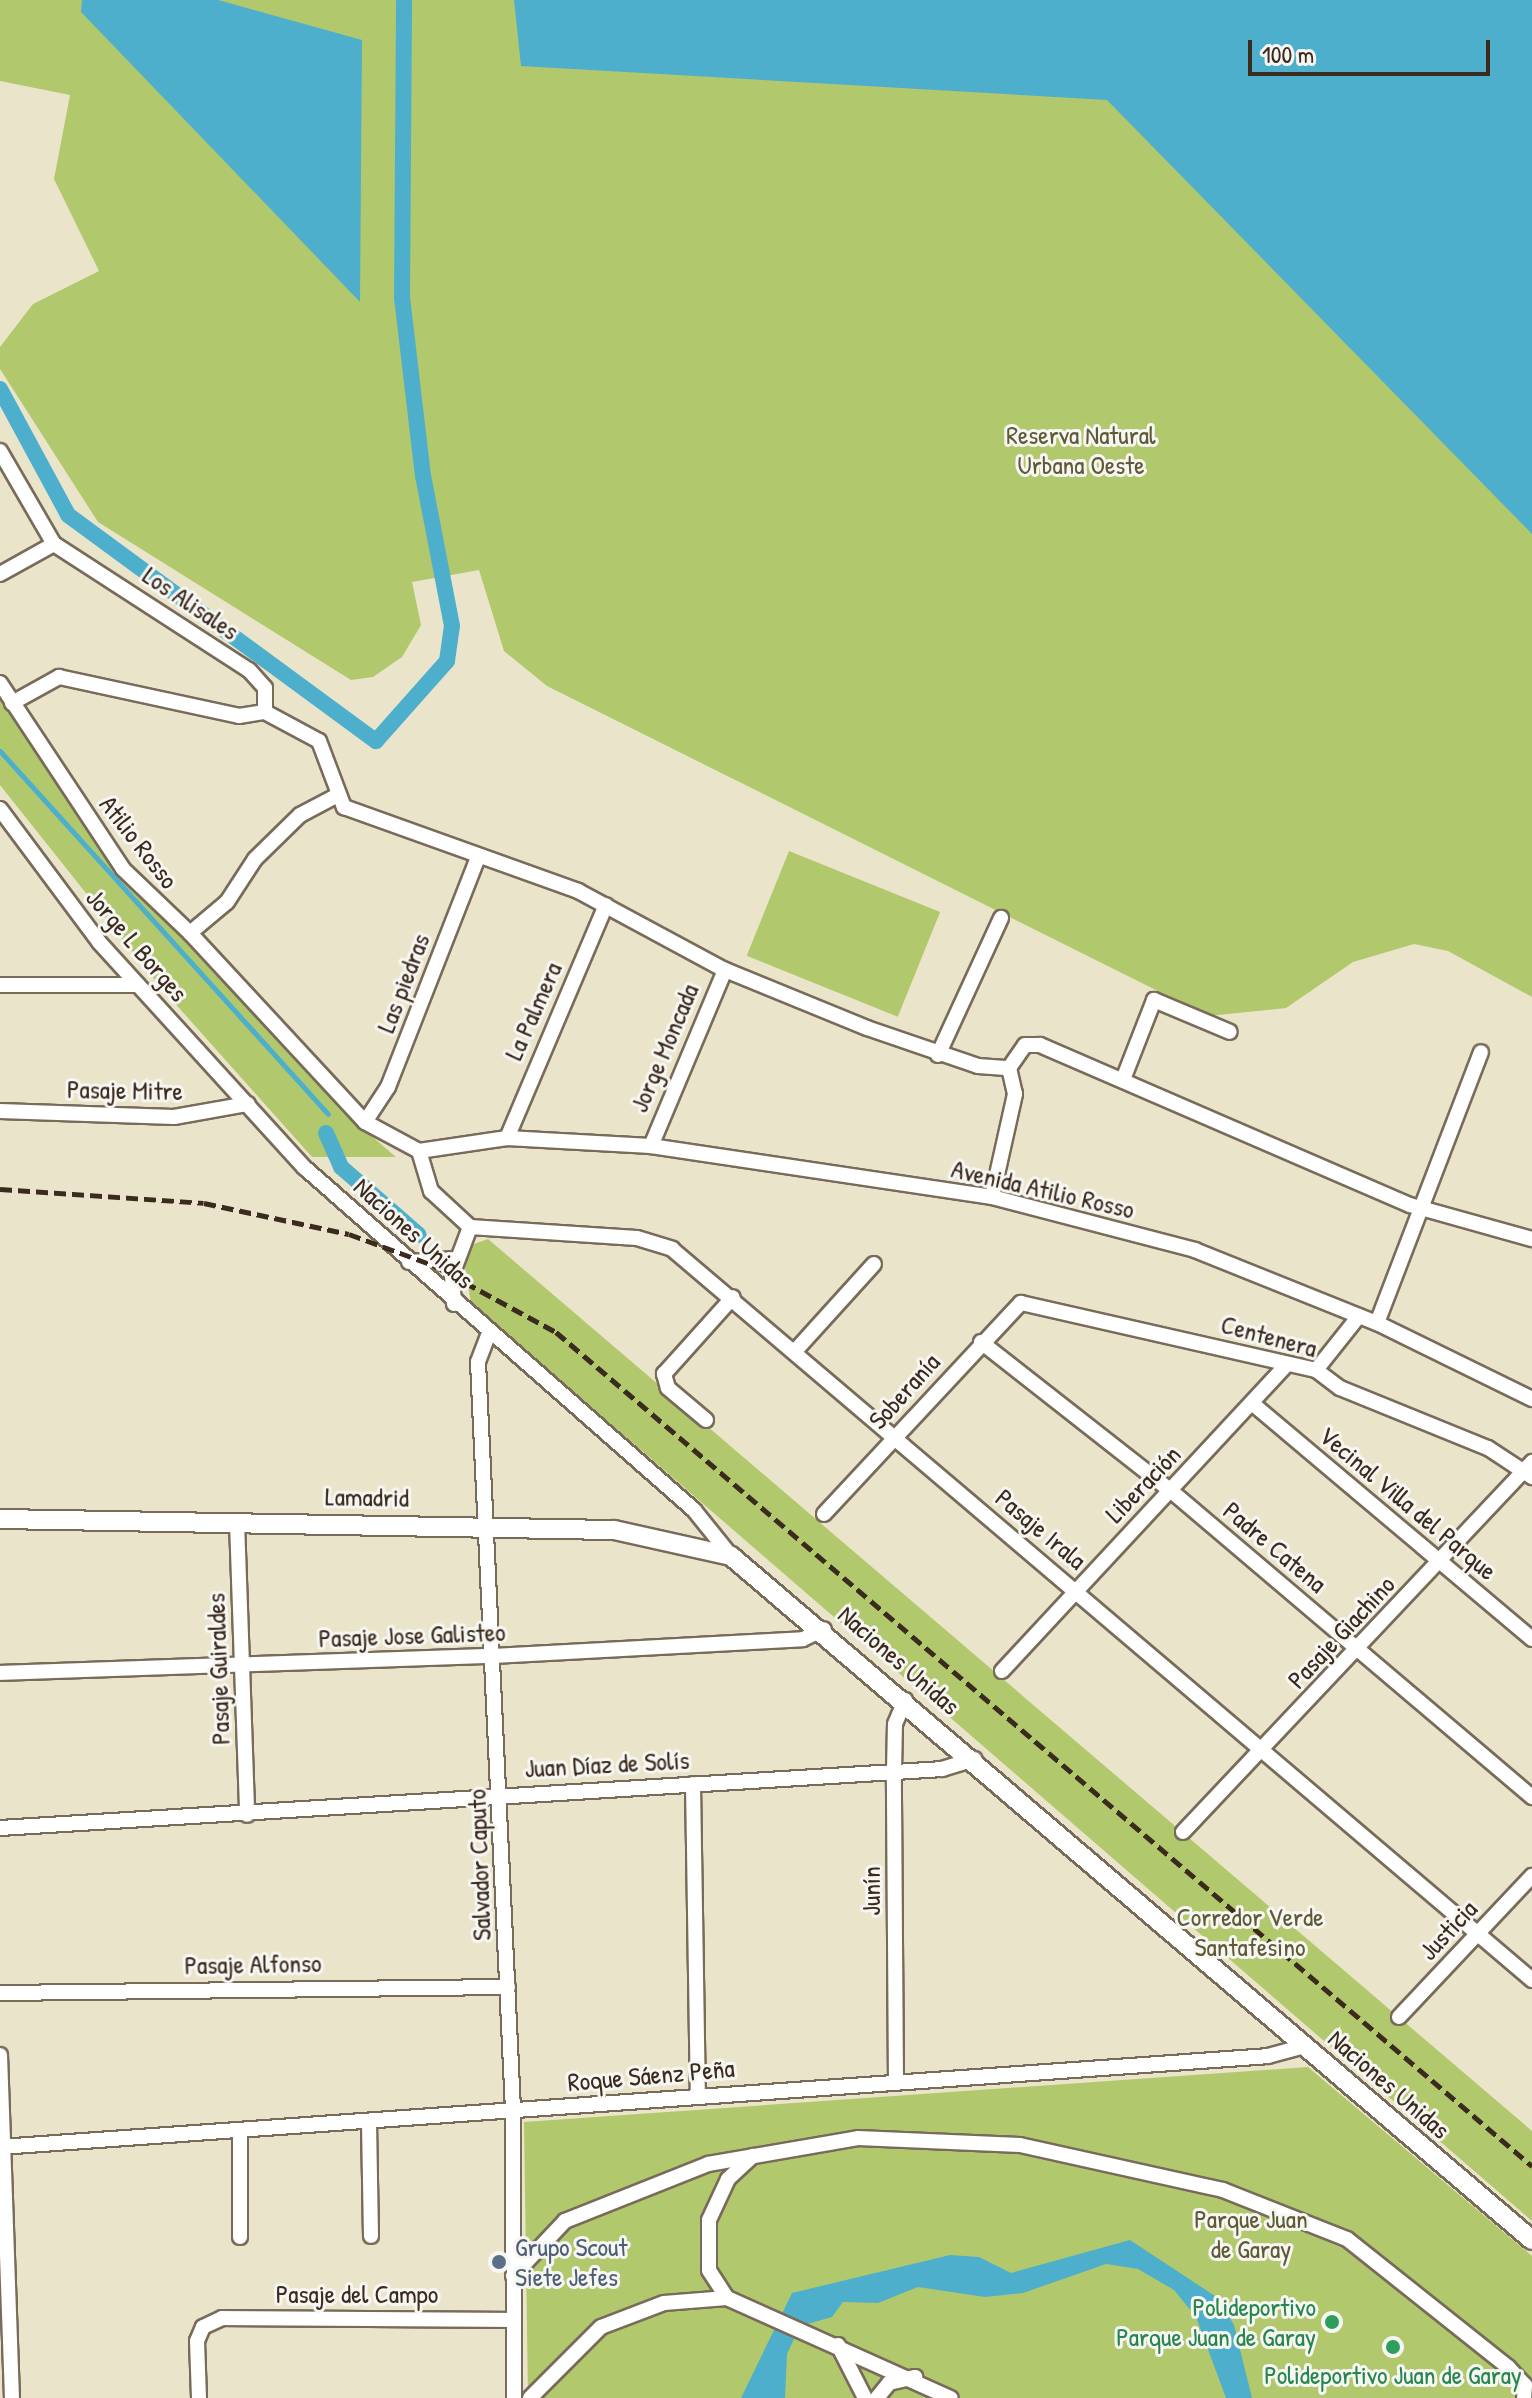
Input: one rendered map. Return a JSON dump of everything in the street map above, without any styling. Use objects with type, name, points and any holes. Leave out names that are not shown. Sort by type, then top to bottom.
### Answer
[{"type":"street","name":"Los Alisales","points":[[0,451],[54,544],[249,670],[265,688],[265,712]]},
{"type":"street","points":[[0,574],[54,544]]},
{"type":"street","points":[[12,703],[59,677],[239,716],[265,712],[326,748],[336,796],[344,807],[606,905],[725,970],[938,1055],[1009,1068]]},
{"type":"street","name":"Atilio Rosso","points":[[0,683],[123,869],[190,933],[365,1122],[419,1151]]},
{"type":"street","points":[[190,933],[227,902],[255,859],[300,815],[336,796]]},
{"type":"street","name":"Jorge L Borges","points":[[1,813],[138,985],[248,1104]]},
{"type":"street","name":"Las piedras","points":[[365,1122],[388,1087],[478,857]]},
{"type":"street","name":"La Palmera","points":[[507,1138],[606,905]]},
{"type":"street","points":[[938,1055],[1001,918]]},
{"type":"street","name":"Jorge Moncada","points":[[651,1146],[725,970]]},
{"type":"street","points":[[0,985],[138,985]]},
{"type":"street","points":[[1124,1077],[1154,1000],[1230,1032]]},
{"type":"street","points":[[1009,1068],[1031,1043],[1124,1077],[1425,1206],[1532,1239]]},
{"type":"street","points":[[1377,1323],[1425,1206],[1481,1052]]},
{"type":"street","points":[[992,1197],[1015,1094],[1009,1068]]},
{"type":"street","name":"Pasaje Mitre","points":[[0,1111],[174,1117],[248,1104]]},
{"type":"street","name":"Naciones Unidas","points":[[248,1104],[323,1186],[454,1304],[694,1510],[731,1556],[824,1629],[1532,2240]]},
{"type":"street","name":"Avenida Atilio Rosso","points":[[419,1151],[507,1138],[651,1146],[992,1197],[1173,1243],[1377,1323],[1532,1399]]},
{"type":"street","points":[[419,1151],[431,1191],[470,1227],[456,1259],[454,1304]]},
{"type":"street","name":"Pasaje Irala","points":[[470,1227],[652,1240],[733,1297],[1532,1980]]},
{"type":"street","points":[[409,1262],[456,1259]]},
{"type":"street","points":[[796,1350],[874,1264]]},
{"type":"street","points":[[706,1420],[668,1388],[664,1374],[733,1297]]},
{"type":"street","name":"Soberanía","points":[[824,1514],[981,1342],[1021,1303]]},
{"type":"street","name":"Centenera","points":[[1021,1303],[1159,1329],[1286,1365],[1316,1370],[1340,1388],[1529,1470]]},
{"type":"street","points":[[1316,1370],[1359,1316]]},
{"type":"street","name":"Salvador Caputo","points":[[489,1333],[478,1362],[513,2111],[514,2398]]},
{"type":"street","name":"Padre Catena","points":[[981,1342],[1170,1490],[1532,1797]]},
{"type":"street","name":"Liberación","points":[[1002,1671],[1074,1589],[1253,1404],[1286,1365]]},
{"type":"street","name":"Vecinal Villa del Parque","points":[[1253,1404],[1532,1639]]},
{"type":"street","name":"Pasaje Giachino","points":[[1183,1832],[1529,1470]]},
{"type":"street","name":"Lamadrid","points":[[0,1519],[488,1525],[641,1533],[731,1556]]},
{"type":"street","name":"Pasaje Guiraldes","points":[[237,1522],[247,1815]]},
{"type":"street","name":"Pasaje Jose Galisteo","points":[[0,1673],[493,1656],[803,1639],[824,1629]]},
{"type":"street","name":"Junín","points":[[896,2083],[895,1724],[905,1700]]},
{"type":"street","name":"Juan Díaz de Solís","points":[[0,1828],[247,1815],[500,1793],[894,1771],[975,1759]]},
{"type":"street","points":[[693,1784],[698,2094]]},
{"type":"street","name":"Justicia","points":[[1399,2017],[1532,1876]]},
{"type":"street","name":"Pasaje Alfonso","points":[[0,1993],[508,1987]]},
{"type":"street","name":"Roque Sáenz Peña","points":[[2,2147],[369,2122],[698,2094],[1268,2056],[1305,2046]]},
{"type":"street","points":[[0,2055],[12,2398]]},
{"type":"street","points":[[369,2122],[371,2236]]},
{"type":"street","points":[[240,2130],[240,2237]]},
{"type":"street","points":[[513,2276],[565,2221],[658,2179],[758,2152],[858,2138],[1008,2144],[1117,2162],[1223,2190],[1347,2239],[1438,2305],[1524,2391]]},
{"type":"street","points":[[727,2298],[709,2270],[709,2220],[728,2179],[758,2152]]},
{"type":"street","points":[[530,2398],[601,2327],[664,2303],[727,2298],[915,2377],[951,2398]]},
{"type":"street","name":"Pasaje del Campo","points":[[199,2398],[203,2327],[222,2318],[513,2320]]},
{"type":"street","points":[[838,2345],[865,2398]]},
{"type":"street","points":[[877,2398],[889,2383],[915,2377]]},
{"type":"green space","name":"Reserva Natural Urbana Oeste","points":[[0,0],[1532,0],[1532,997],[1448,951],[1414,944],[1353,962],[1286,1008],[1208,1016],[547,686],[504,651],[479,570],[412,582],[421,625],[402,657],[373,677],[351,680],[98,522],[0,369],[0,347],[33,304],[99,271],[54,179],[70,95],[0,81]]},
{"type":"green space","points":[[0,692],[102,852],[342,1111],[396,1157],[312,1157],[163,990],[0,785]]},
{"type":"green space","points":[[789,851],[940,912],[898,1017],[747,956]]},
{"type":"green space","name":"Corredor Verde Santafesino","points":[[488,1239],[1532,2131],[1532,2221],[471,1303],[464,1261],[474,1244]]},
{"type":"green space","name":"Parque Juan de Garay","points":[[1308,2067],[1532,2256],[1532,2398],[528,2398],[524,2122]]},
{"type":"water","points":[[82,0],[218,0],[362,40],[360,302],[81,12]]},
{"type":"water","points":[[514,0],[1532,0],[1532,534],[1107,100],[521,66]]},
{"type":"water","points":[[1130,2240],[1218,2298],[1234,2325],[1252,2398],[1226,2398],[1196,2317],[1174,2290],[1138,2269],[1106,2264],[1023,2293],[985,2297],[918,2287],[878,2303],[843,2302],[832,2317],[800,2326],[787,2354],[785,2398],[741,2398],[792,2293],[950,2255],[979,2257],[1011,2273]]},
{"type":"waterway","points":[[0,389],[68,515],[376,741],[447,661],[452,626],[423,476],[402,298],[404,0]]},
{"type":"waterway","points":[[0,751],[328,1114]]},
{"type":"waterway","points":[[326,1133],[341,1167],[419,1235]]},
{"type":"railway","points":[[0,1189],[204,1203],[349,1234],[433,1265],[556,1332],[1532,2166]]},
{"type":"place","name":"Grupo Scout Siete Jefes","points":[[499,2262]]},
{"type":"place","name":"Polideportivo Parque Juan de Garay","points":[[1332,2322]]},
{"type":"place","name":"Polideportivo Juan de Garay","points":[[1393,2347]]}]
